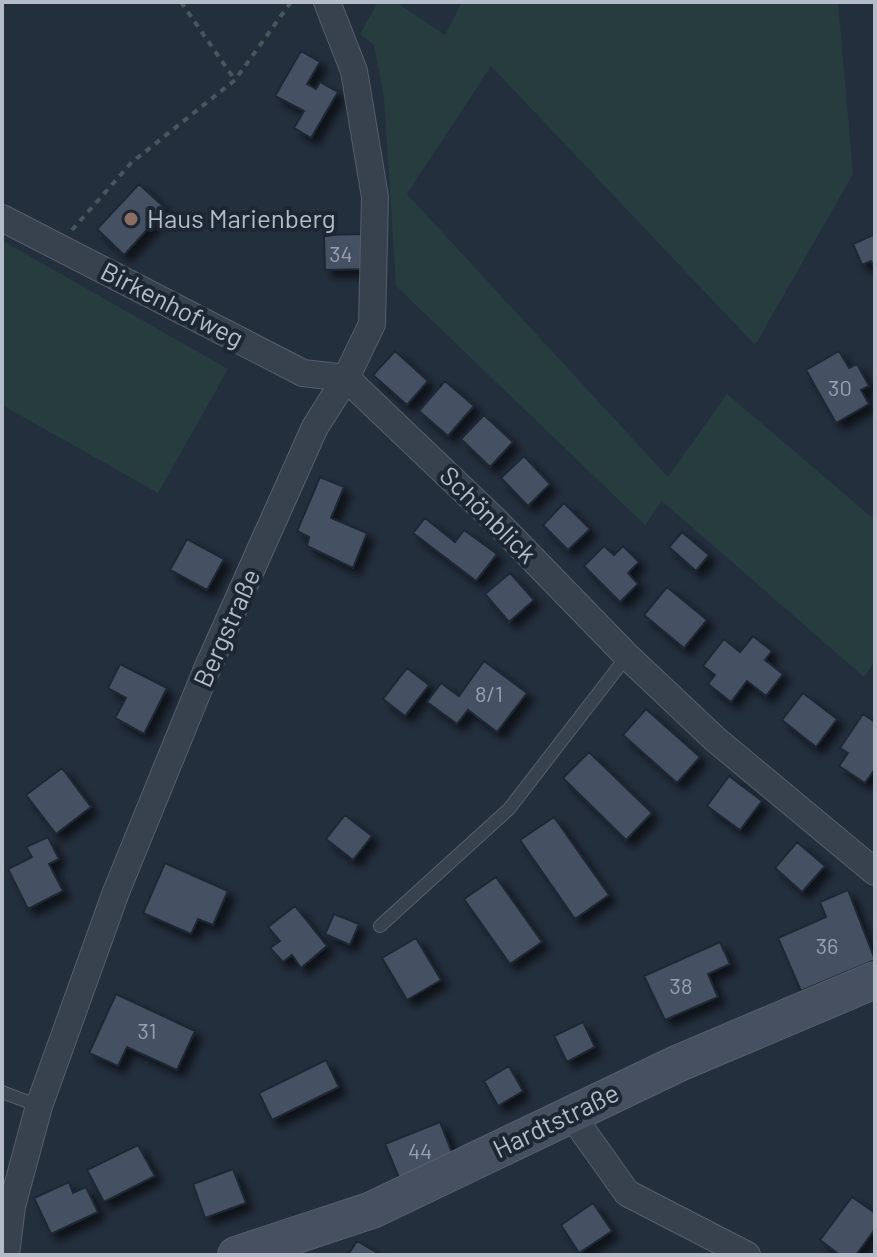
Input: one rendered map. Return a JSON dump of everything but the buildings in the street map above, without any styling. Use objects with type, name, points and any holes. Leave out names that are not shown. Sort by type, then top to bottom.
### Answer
[{"type":"main road","name":"Hardtstraße","points":[[236,1255],[372,1210],[679,1063],[875,980]]},
{"type":"street","name":"Bergstraße","points":[[6,1255],[12,1206],[39,1106],[116,892],[207,669],[315,427],[346,378],[372,324],[375,197],[354,71],[327,2]]},
{"type":"street","name":"Birkenhofweg","points":[[2,218],[303,373],[346,378]]},
{"type":"street","name":"Schönblick","points":[[346,378],[497,522],[627,656],[715,739],[875,872]]},
{"type":"street","points":[[571,1114],[627,1193],[747,1255]]},
{"type":"lane","points":[[380,926],[509,809],[627,656]]},
{"type":"lane","points":[[2,1092],[39,1106]]},
{"type":"path","points":[[181,2],[235,80]]},
{"type":"path","points":[[58,247],[131,163],[235,80],[291,2]]},
{"type":"green space","points":[[378,2],[396,2],[445,35],[462,2],[838,2],[853,174],[755,345],[491,66],[407,194],[668,477],[727,394],[875,520],[875,661],[864,677],[662,501],[645,525],[396,286],[384,97],[374,45],[360,34]]},
{"type":"green space","points":[[3,241],[228,369],[158,493],[2,405]]},
{"type":"place","name":"Haus Marienberg","points":[[131,219]]}]
